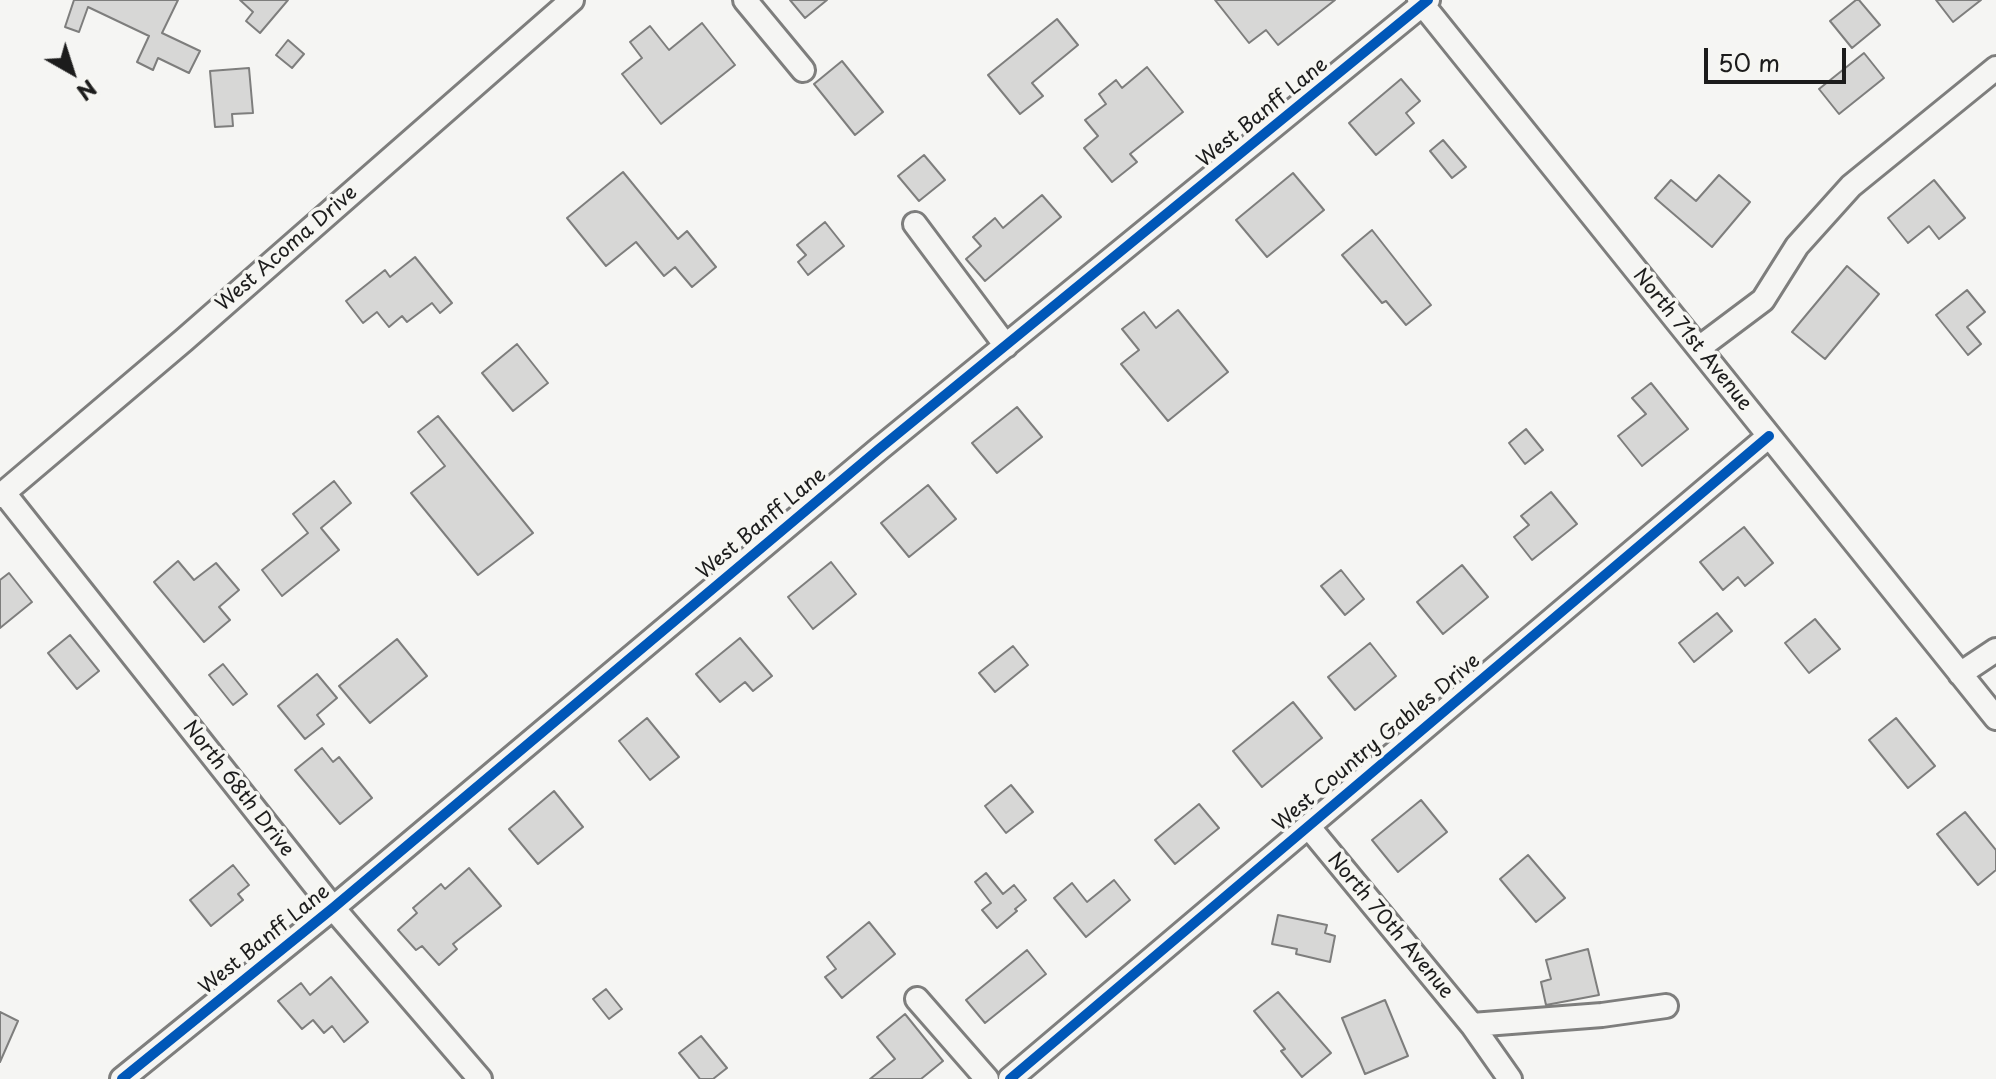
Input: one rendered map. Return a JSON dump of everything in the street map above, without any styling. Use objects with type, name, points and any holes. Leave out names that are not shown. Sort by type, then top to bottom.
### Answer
[{"type":"street","name":"West Acoma Drive","points":[[2,495],[572,0]]},
{"type":"street","points":[[745,0],[803,70]]},
{"type":"street","name":"West Banff Lane","points":[[122,1079],[333,908],[1423,2]]},
{"type":"street","name":"North 71st Avenue","points":[[1423,2],[1996,718]]},
{"type":"street","points":[[1699,348],[1763,300],[1797,246],[1851,186],[1996,68]]},
{"type":"street","points":[[915,224],[1006,346]]},
{"type":"street","name":"West Country Gables Drive","points":[[1010,1079],[1769,436]]},
{"type":"street","name":"North 68th Drive","points":[[2,495],[333,908],[480,1079]]},
{"type":"street","points":[[1960,674],[1996,650]]},
{"type":"street","name":"North 70th Avenue","points":[[1308,826],[1472,1025],[1510,1079]]},
{"type":"street","points":[[917,999],[987,1079]]},
{"type":"street","points":[[1472,1025],[1602,1015],[1666,1006]]},
{"type":"building","points":[[74,0],[178,0],[162,33],[200,51],[189,73],[158,58],[153,70],[137,62],[149,36],[88,7],[79,32],[65,27]]},
{"type":"building","points":[[240,0],[288,0],[260,33],[246,21],[253,12]]},
{"type":"building","points":[[790,0],[827,0],[805,18]]},
{"type":"building","points":[[1215,0],[1335,0],[1278,45],[1266,30],[1249,43]]},
{"type":"building","points":[[1856,0],[1880,25],[1852,48],[1830,21]]},
{"type":"building","points":[[1936,0],[1981,0],[1953,22]]},
{"type":"building","points":[[1057,19],[1078,45],[1032,83],[1043,96],[1020,114],[988,75]]},
{"type":"building","points":[[702,23],[735,65],[661,124],[622,74],[642,58],[630,42],[650,26],[669,50]]},
{"type":"building","points":[[288,40],[304,54],[292,68],[276,55]]},
{"type":"building","points":[[1864,53],[1884,78],[1839,114],[1819,89]]},
{"type":"building","points":[[842,61],[883,112],[855,135],[814,84]]},
{"type":"building","points":[[1147,67],[1183,112],[1130,154],[1137,162],[1112,182],[1084,148],[1098,136],[1085,120],[1106,104],[1099,94],[1116,80],[1122,88]]},
{"type":"building","points":[[249,68],[253,113],[232,114],[233,126],[215,127],[210,71]]},
{"type":"building","points":[[1401,79],[1420,101],[1406,113],[1414,123],[1376,155],[1349,123]]},
{"type":"building","points":[[1443,140],[1466,167],[1452,178],[1430,151]]},
{"type":"building","points":[[924,155],[945,180],[919,201],[898,176]]},
{"type":"building","points":[[623,172],[678,239],[687,231],[716,267],[692,287],[675,267],[664,276],[636,242],[606,266],[567,218]]},
{"type":"building","points":[[1293,173],[1324,210],[1267,257],[1236,220]]},
{"type":"building","points":[[1719,175],[1750,202],[1712,247],[1655,198],[1671,180],[1696,201]]},
{"type":"building","points":[[1934,180],[1965,218],[1939,239],[1929,226],[1908,243],[1888,218]]},
{"type":"building","points":[[1042,195],[1061,217],[985,281],[966,259],[981,246],[973,237],[995,218],[1003,228]]},
{"type":"building","points":[[825,222],[844,246],[808,275],[798,262],[806,255],[797,245]]},
{"type":"building","points":[[1372,230],[1431,305],[1406,325],[1386,301],[1382,303],[1342,255]]},
{"type":"building","points":[[415,257],[452,303],[440,313],[432,303],[407,322],[402,316],[389,327],[377,312],[363,323],[346,301],[385,270],[390,277]]},
{"type":"building","points":[[1847,266],[1879,294],[1825,359],[1792,332]]},
{"type":"building","points":[[1967,290],[1985,312],[1967,327],[1981,344],[1968,355],[1936,315]]},
{"type":"building","points":[[1178,310],[1228,372],[1168,421],[1121,364],[1139,350],[1122,329],[1144,312],[1156,328]]},
{"type":"building","points":[[517,344],[548,383],[513,411],[482,373]]},
{"type":"building","points":[[1651,383],[1688,429],[1642,466],[1618,436],[1646,414],[1632,398]]},
{"type":"building","points":[[1017,407],[1042,437],[997,473],[972,443]]},
{"type":"building","points":[[438,416],[533,533],[478,575],[411,493],[445,466],[418,432]]},
{"type":"building","points":[[1526,429],[1543,450],[1525,464],[1509,443]]},
{"type":"building","points":[[334,481],[351,503],[321,528],[339,550],[282,596],[262,570],[308,533],[293,514]]},
{"type":"building","points":[[928,485],[956,519],[909,557],[881,523]]},
{"type":"building","points":[[1551,492],[1577,524],[1532,560],[1514,537],[1529,525],[1521,516]]},
{"type":"building","points":[[1744,527],[1773,563],[1745,586],[1738,577],[1723,590],[1700,562]]},
{"type":"building","points":[[178,561],[194,580],[216,563],[239,590],[219,607],[230,620],[204,642],[154,582]]},
{"type":"building","points":[[831,562],[856,594],[813,629],[788,597]]},
{"type":"building","points":[[1462,565],[1488,597],[1443,634],[1417,602]]},
{"type":"building","points":[[1341,570],[1364,599],[1345,615],[1321,586]]},
{"type":"building","points":[[9,573],[32,602],[0,628],[0,580]]},
{"type":"building","points":[[1717,613],[1732,631],[1694,662],[1679,643]]},
{"type":"building","points":[[1815,619],[1840,649],[1809,673],[1785,643]]},
{"type":"building","points":[[70,635],[99,671],[77,689],[48,653]]},
{"type":"building","points":[[740,638],[772,676],[753,691],[745,682],[720,702],[696,674]]},
{"type":"building","points":[[397,639],[427,676],[370,723],[339,686]]},
{"type":"building","points":[[1370,643],[1396,676],[1355,710],[1328,677]]},
{"type":"building","points":[[1013,646],[1028,665],[995,692],[979,673]]},
{"type":"building","points":[[223,664],[247,694],[233,705],[209,675]]},
{"type":"building","points":[[317,674],[337,698],[317,715],[324,724],[305,739],[278,706]]},
{"type":"building","points":[[1293,702],[1322,738],[1262,787],[1233,751]]},
{"type":"building","points":[[647,718],[679,757],[650,780],[619,741]]},
{"type":"building","points":[[1896,718],[1935,766],[1908,788],[1869,740]]},
{"type":"building","points":[[322,748],[333,762],[339,757],[372,798],[340,824],[295,770]]},
{"type":"building","points":[[1011,785],[1033,812],[1006,833],[985,806]]},
{"type":"building","points":[[554,791],[583,827],[538,864],[509,829]]},
{"type":"building","points":[[1421,800],[1447,832],[1398,872],[1372,840]]},
{"type":"building","points":[[1199,804],[1219,828],[1175,864],[1155,840]]},
{"type":"building","points":[[1965,812],[1996,850],[1996,870],[1978,885],[1937,834]]},
{"type":"building","points":[[1528,855],[1565,898],[1536,922],[1500,879]]},
{"type":"building","points":[[233,865],[249,885],[238,894],[243,900],[211,926],[190,900]]},
{"type":"building","points":[[469,868],[501,906],[453,944],[457,949],[439,965],[422,946],[416,950],[398,930],[417,913],[413,908],[441,884],[445,889]]},
{"type":"building","points":[[986,873],[1003,894],[1014,885],[1026,900],[997,928],[982,910],[991,903],[975,882]]},
{"type":"building","points":[[1114,880],[1130,900],[1086,937],[1054,898],[1072,883],[1087,902]]},
{"type":"building","points":[[1278,915],[1327,925],[1325,933],[1335,936],[1330,962],[1296,954],[1297,949],[1272,944]]},
{"type":"building","points":[[869,922],[895,954],[842,998],[825,977],[836,969],[827,957]]},
{"type":"building","points":[[1588,949],[1599,995],[1546,1005],[1541,982],[1551,979],[1546,960]]},
{"type":"building","points":[[1027,950],[1046,974],[985,1023],[966,1000]]},
{"type":"building","points":[[331,977],[368,1022],[344,1042],[332,1026],[324,1033],[313,1020],[302,1029],[278,1001],[301,983],[310,995]]},
{"type":"building","points":[[606,989],[622,1009],[609,1019],[593,999]]},
{"type":"building","points":[[1278,992],[1331,1053],[1302,1077],[1281,1051],[1285,1049],[1254,1011]]},
{"type":"building","points":[[1385,1000],[1408,1056],[1365,1074],[1342,1018]]},
{"type":"building","points":[[0,1012],[18,1021],[0,1062]]},
{"type":"building","points":[[905,1014],[943,1061],[921,1079],[870,1079],[895,1059],[877,1037]]},
{"type":"building","points":[[701,1036],[727,1068],[713,1079],[700,1079],[679,1053]]},
{"type":"cycle path","points":[[122,1079],[333,908],[879,449],[1428,0]]},
{"type":"cycle path","points":[[1010,1079],[1769,436]]}]
